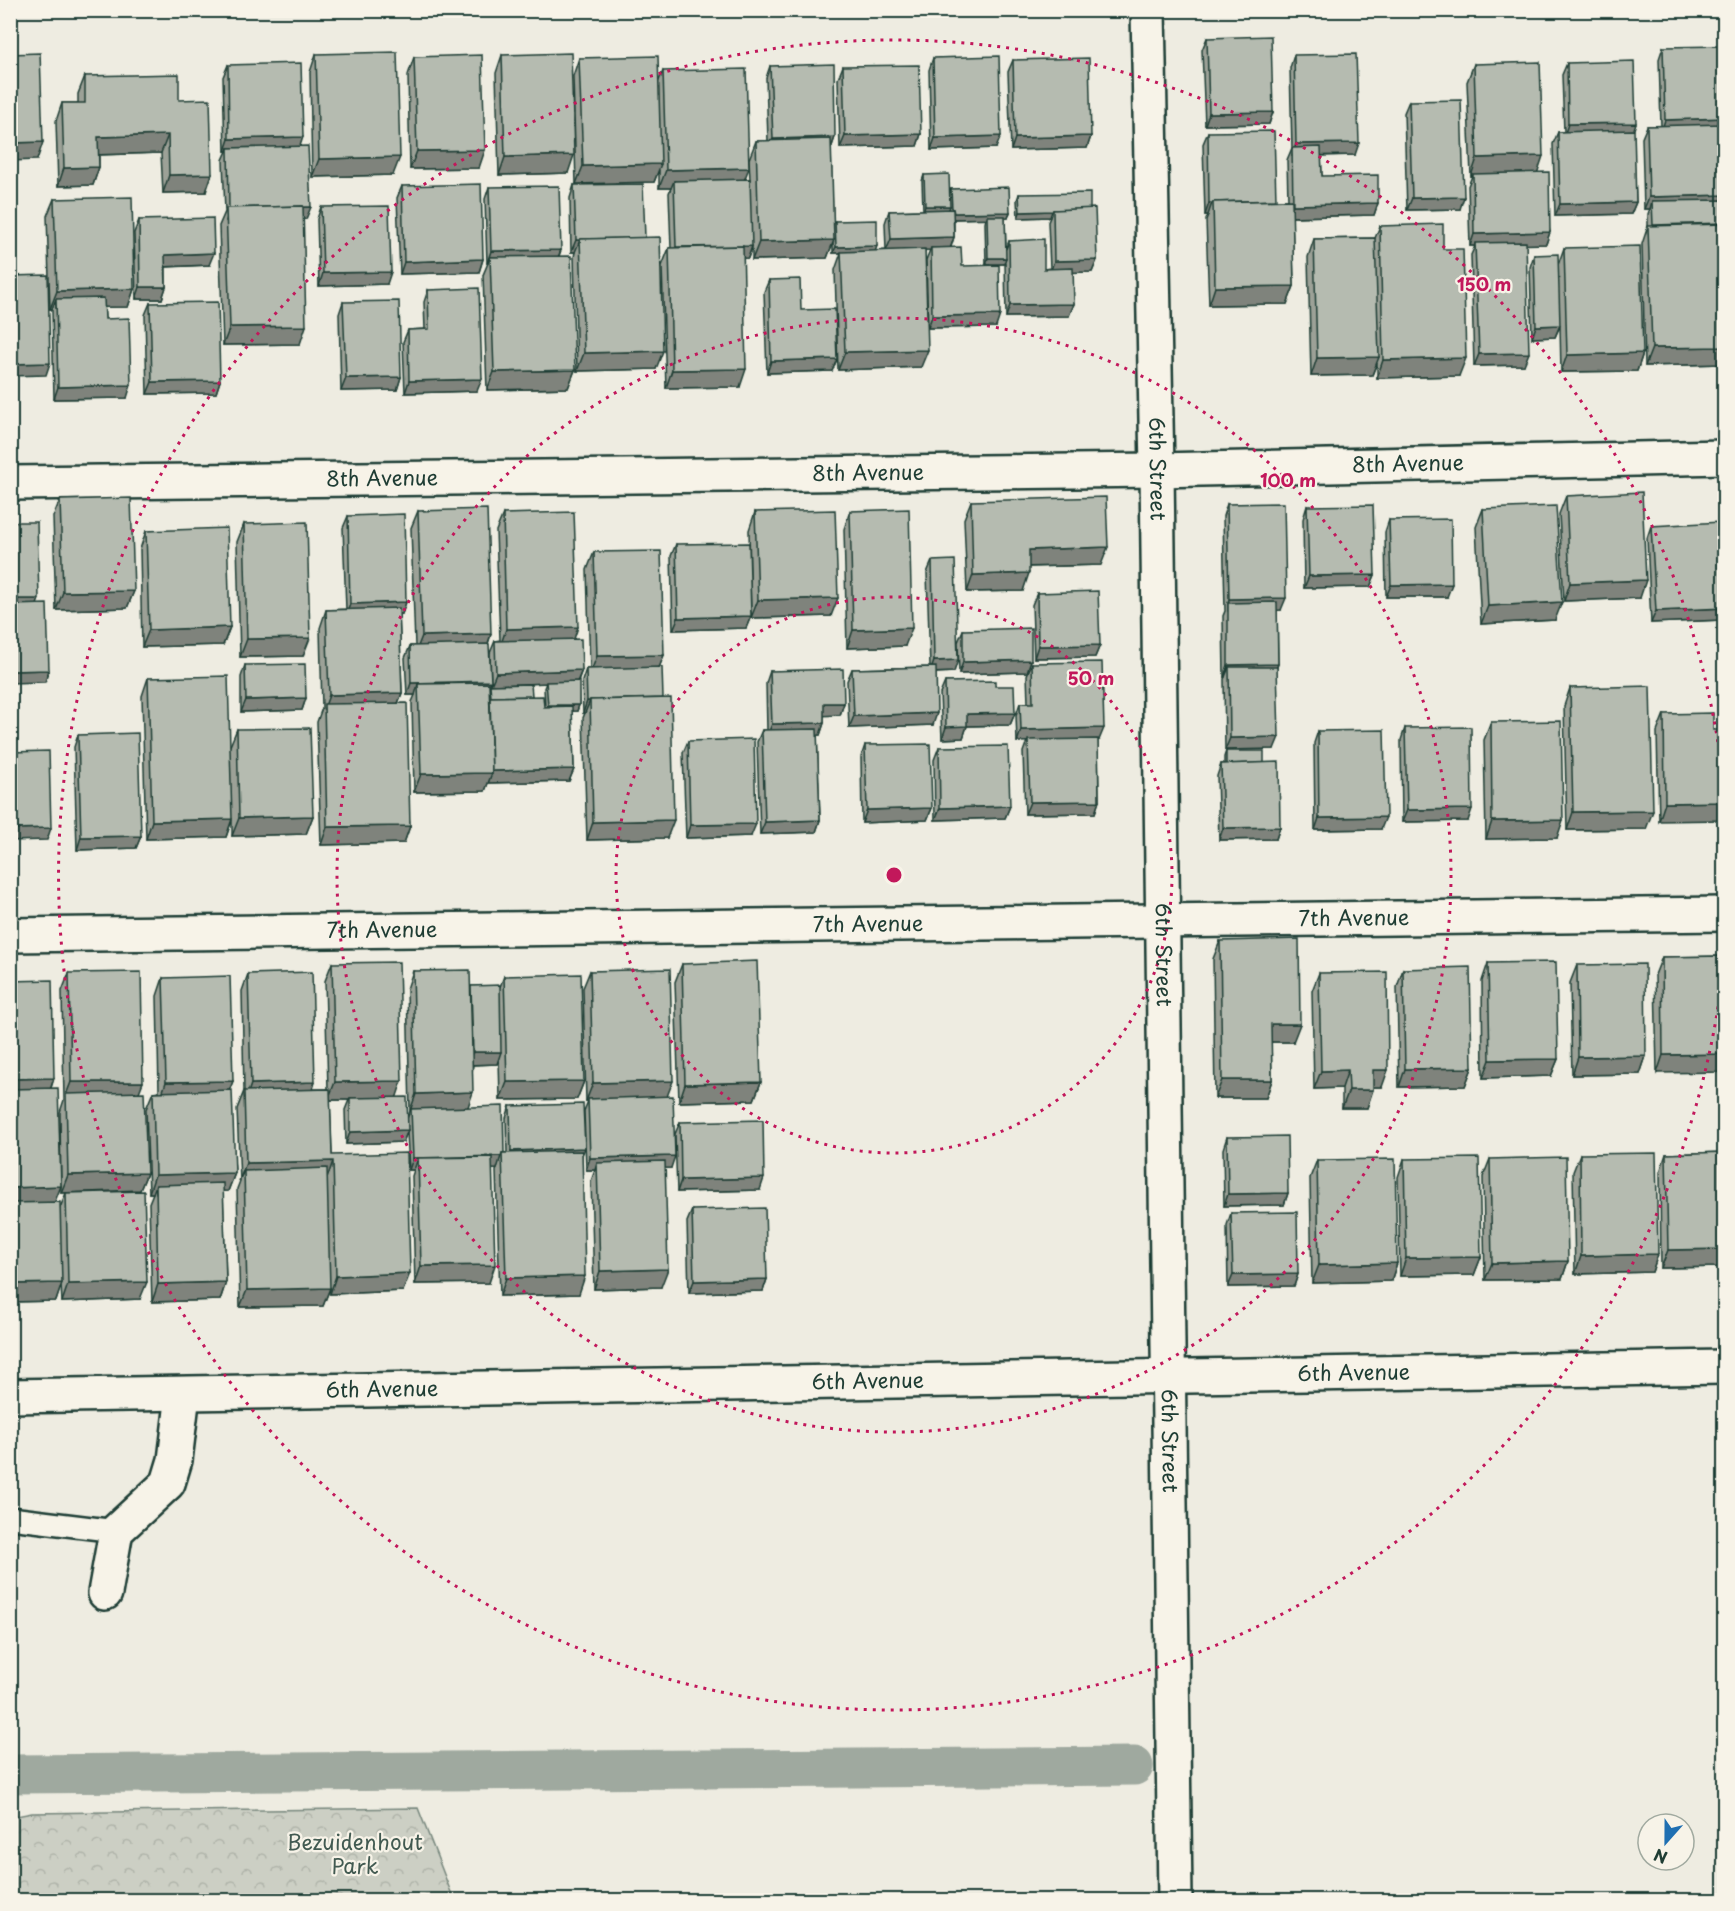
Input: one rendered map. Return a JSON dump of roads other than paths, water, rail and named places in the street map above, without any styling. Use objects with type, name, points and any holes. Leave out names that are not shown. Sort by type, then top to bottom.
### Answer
[{"type":"street","name":"6th Street","points":[[1148,10],[1157,470],[1175,1900]]},
{"type":"street","name":"8th Avenue","points":[[10,483],[1157,470],[1725,457]]},
{"type":"street","name":"7th Avenue","points":[[10,935],[1725,914]]},
{"type":"street","name":"6th Avenue","points":[[10,1396],[1725,1367]]},
{"type":"street","points":[[105,1593],[116,1531],[168,1483],[175,1460],[183,1394]]},
{"type":"lane","points":[[10,1518],[116,1531]]},
{"type":"waterway","points":[[10,1774],[1134,1766]]},
{"type":"park label","name":"Bezuidenhout Park","points":[[355,1855]]}]
